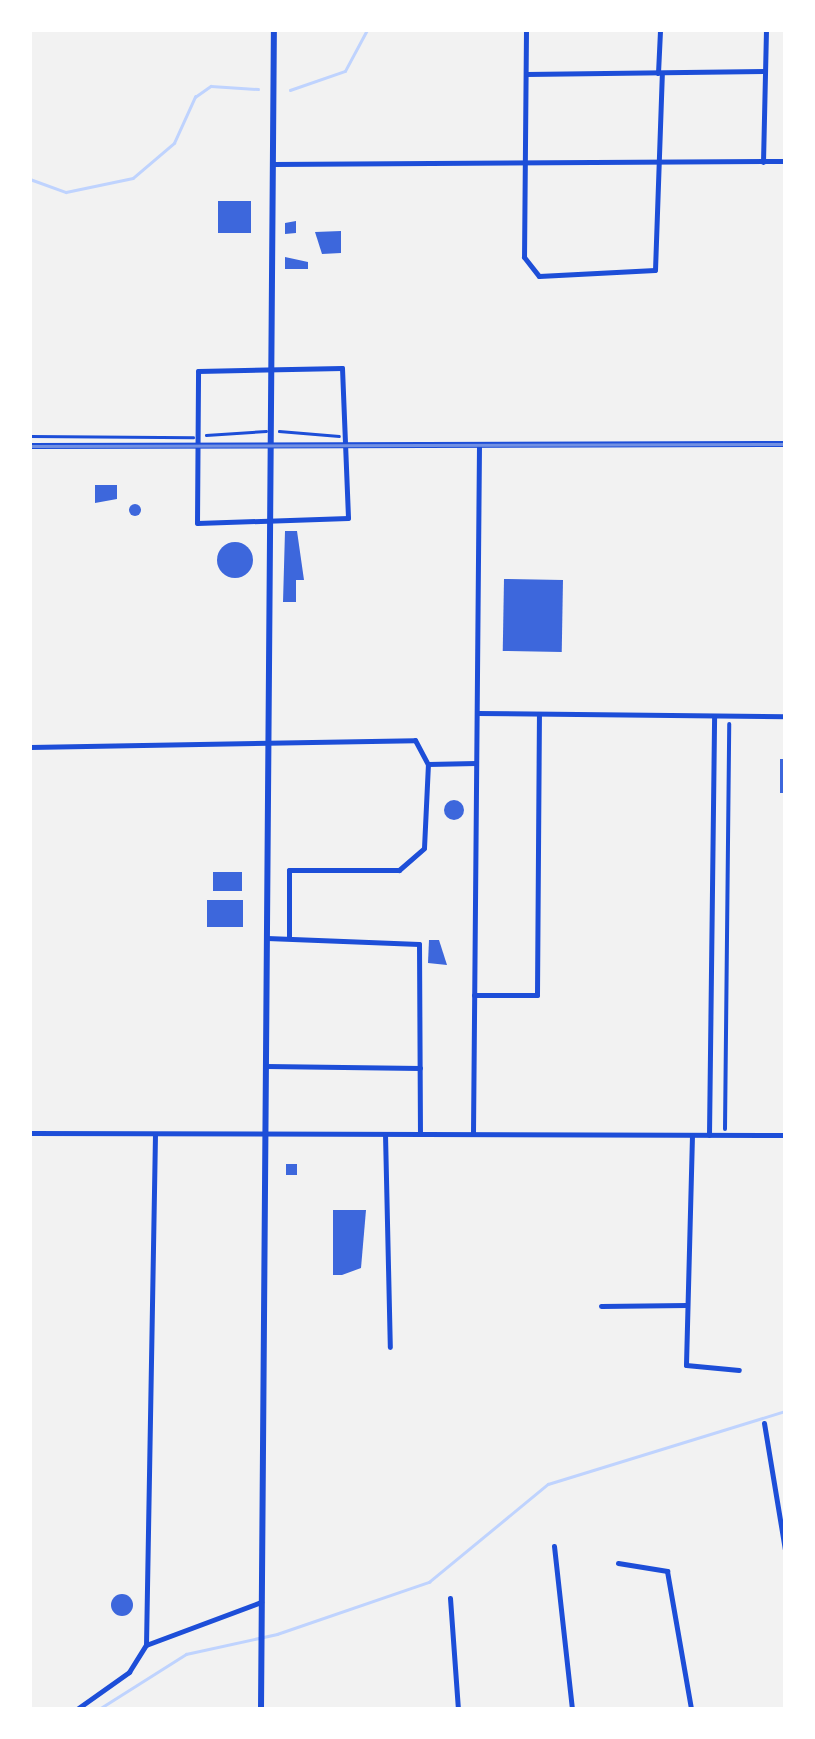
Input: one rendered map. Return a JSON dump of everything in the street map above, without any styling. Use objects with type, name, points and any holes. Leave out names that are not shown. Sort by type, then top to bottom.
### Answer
[{"type":"main road","points":[[261,1709],[274,30]]},
{"type":"main road","points":[[30,446],[785,444]]},
{"type":"street","points":[[526,30],[524,257],[539,276],[655,270],[662,166],[660,30]]},
{"type":"street","points":[[763,162],[766,30]]},
{"type":"street","points":[[526,74],[766,71]]},
{"type":"street","points":[[273,164],[662,166],[785,161]]},
{"type":"street","points":[[198,370],[346,370],[349,446],[344,522],[194,520],[194,446],[198,370]]},
{"type":"street","points":[[473,1134],[478,446]]},
{"type":"street","points":[[477,713],[785,716]]},
{"type":"street","points":[[474,994],[537,996],[539,714]]},
{"type":"street","points":[[708,1135],[714,716]]},
{"type":"street","points":[[725,1129],[729,724]]},
{"type":"street","points":[[30,747],[269,748],[415,740],[428,764],[424,848],[399,870],[289,870],[289,938]]},
{"type":"street","points":[[428,764],[476,763]]},
{"type":"street","points":[[710,886],[727,886]]},
{"type":"street","points":[[268,938],[419,944],[420,1134]]},
{"type":"street","points":[[266,1066],[420,1068]]},
{"type":"street","points":[[709,1102],[725,1102]]},
{"type":"street","points":[[30,1133],[785,1135]]},
{"type":"street","points":[[77,1709],[129,1672],[146,1645],[154,1134]]},
{"type":"street","points":[[384,1134],[390,1347]]},
{"type":"street","points":[[692,1135],[688,1369],[739,1370]]},
{"type":"street","points":[[601,1306],[687,1305]]},
{"type":"street","points":[[764,1423],[785,1550]]},
{"type":"street","points":[[554,1546],[572,1709]]},
{"type":"street","points":[[618,1563],[667,1571],[691,1709]]},
{"type":"street","points":[[450,1598],[458,1709]]},
{"type":"street","points":[[146,1645],[262,1602]]},
{"type":"path","points":[[203,434],[263,430]]},
{"type":"path","points":[[278,431],[345,436]]},
{"type":"path","points":[[30,436],[191,437]]},
{"type":"building","points":[[218,201],[251,201],[251,233],[218,233]]},
{"type":"building","points":[[296,221],[296,233],[285,234],[285,223]]},
{"type":"building","points":[[341,231],[341,253],[322,254],[315,232]]},
{"type":"building","points":[[285,257],[308,262],[308,269],[285,269]]},
{"type":"building","points":[[95,485],[117,485],[117,499],[95,503]]},
{"type":"building","points":[[135,504],[141,510],[135,516],[129,510]]},
{"type":"building","points":[[285,531],[297,531],[304,580],[296,580],[296,602],[283,602]]},
{"type":"building","points":[[235,542],[248,547],[253,560],[248,573],[235,578],[222,573],[217,560],[222,547]]},
{"type":"building","points":[[504,579],[563,580],[562,652],[503,651]]},
{"type":"building","points":[[780,759],[785,759],[785,793],[780,793]]},
{"type":"building","points":[[454,800],[464,810],[454,820],[444,810]]},
{"type":"building","points":[[213,872],[242,872],[242,891],[213,891]]},
{"type":"building","points":[[207,900],[243,900],[243,927],[207,927]]},
{"type":"building","points":[[429,940],[439,940],[447,965],[428,963]]},
{"type":"building","points":[[286,1164],[297,1164],[297,1175],[286,1175]]},
{"type":"building","points":[[333,1210],[366,1210],[361,1268],[342,1275],[333,1275]]},
{"type":"building","points":[[122,1594],[130,1597],[130,1613],[122,1616],[114,1613],[111,1605],[114,1597]]},
{"type":"waterway","points":[[290,90],[345,71],[367,30]]},
{"type":"waterway","points":[[30,179],[66,192],[133,178],[174,143],[195,97],[211,86],[258,89]]},
{"type":"waterway","points":[[99,1709],[186,1654],[277,1634],[429,1582],[548,1484],[785,1411]]},
{"type":"tram line","points":[[30,446],[785,444]]}]
